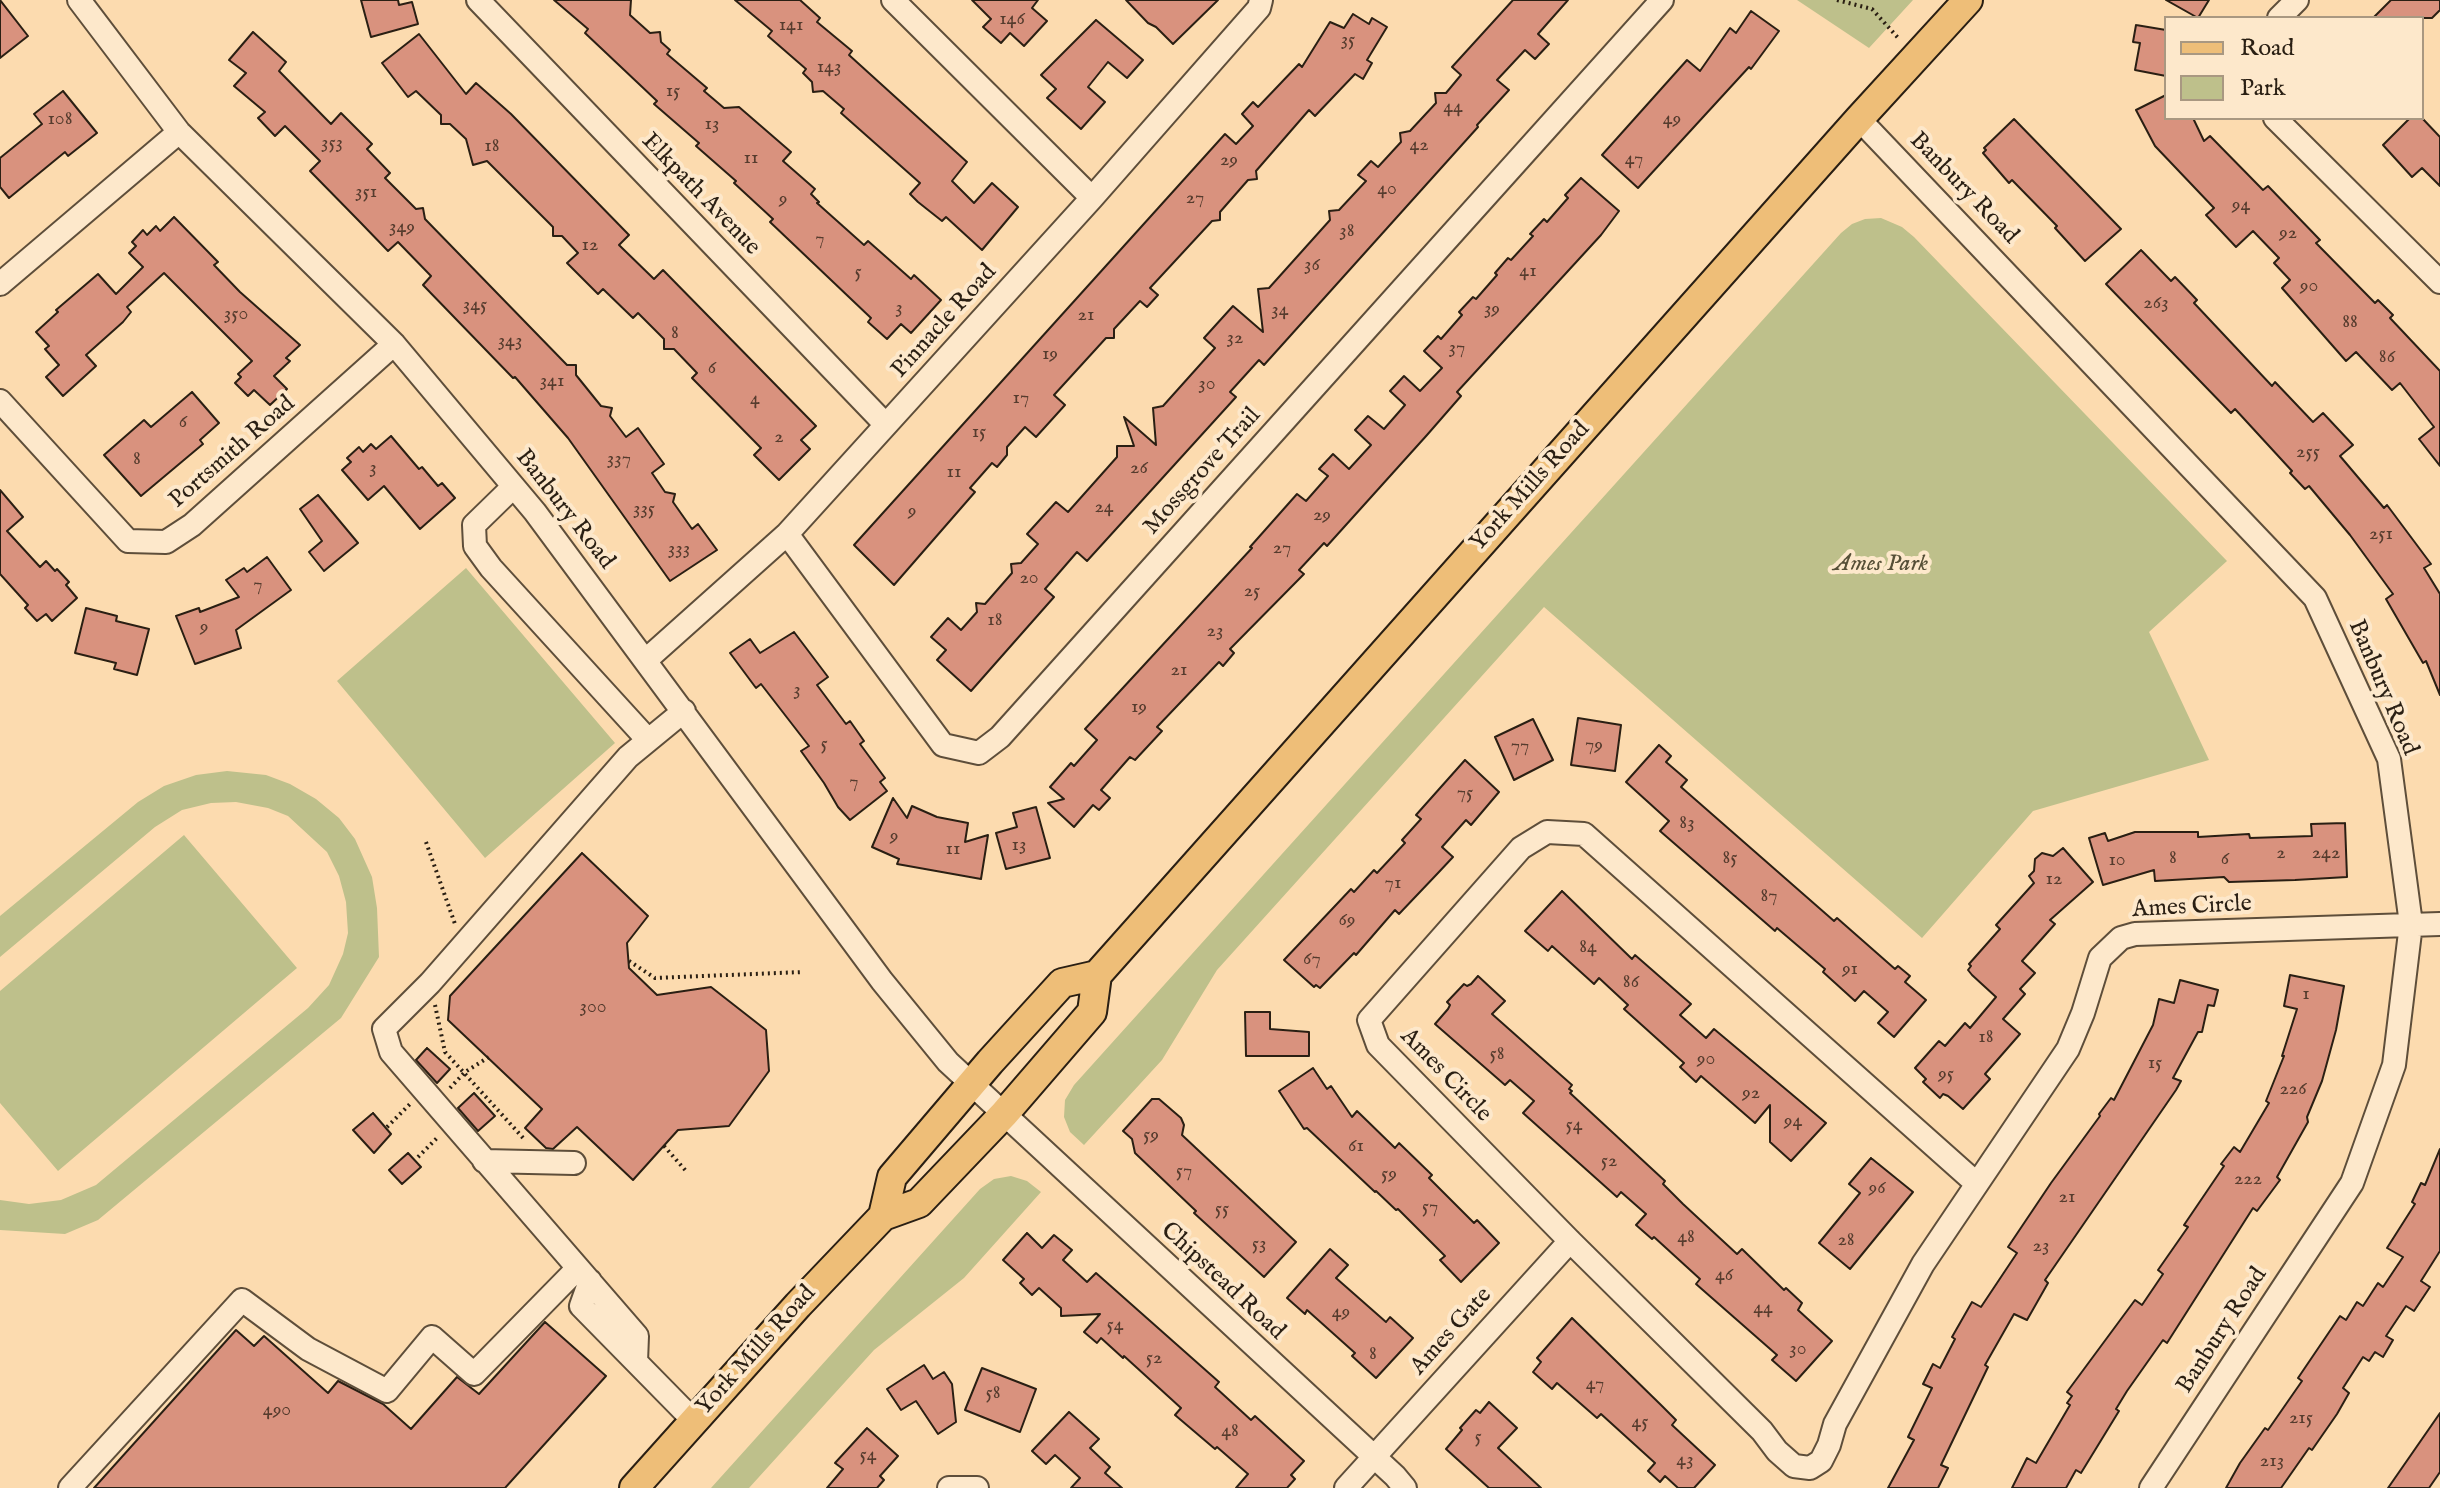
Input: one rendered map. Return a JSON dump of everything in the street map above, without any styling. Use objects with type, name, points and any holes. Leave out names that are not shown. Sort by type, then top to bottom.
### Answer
[{"type":"main road","name":"York Mills Road","points":[[634,1488],[883,1216],[919,1203],[1004,1114],[1092,1012],[1097,975],[1968,0]]},
{"type":"main road","name":"York Mills Road","points":[[883,1216],[892,1177],[970,1085],[1062,983],[1097,975]]},
{"type":"street","name":"Banbury Road","points":[[79,0],[179,132],[394,344],[513,487],[646,660],[882,981],[970,1085]]},
{"type":"street","name":"Elkpath Avenue","points":[[478,0],[886,425]]},
{"type":"street","points":[[893,0],[1092,198]]},
{"type":"street","name":"Pinnacle Road","points":[[646,660],[787,534],[1092,198],[1259,8],[1261,0]]},
{"type":"street","name":"Mossgrove Trail","points":[[787,534],[943,745],[979,753],[1010,726],[1662,0]]},
{"type":"street","points":[[2281,16],[2297,0]]},
{"type":"street","name":"Banbury Road","points":[[1859,119],[2315,598],[2389,759],[2411,924],[2394,1065],[2352,1183],[2151,1488]]},
{"type":"street","points":[[2277,120],[2440,282]]},
{"type":"street","points":[[0,284],[179,132]]},
{"type":"street","name":"Portsmith Road","points":[[0,401],[128,541],[166,542],[192,525],[394,344]]},
{"type":"street","points":[[513,487],[474,525],[475,546],[491,568],[648,740]]},
{"type":"street","points":[[684,711],[628,757],[430,983],[384,1029],[391,1052],[583,1275],[581,1306],[694,1421]]},
{"type":"street","name":"Ames Circle","points":[[1977,1184],[1584,834],[1547,832],[1521,848],[1369,1020],[1378,1045],[1570,1241],[1751,1420],[1777,1451],[1794,1466],[1810,1468],[1821,1461],[1835,1424],[1923,1264],[1977,1184],[2068,1049],[2100,958],[2121,938],[2135,934],[2440,924]]},
{"type":"street","name":"Chipstead Road","points":[[970,1085],[1405,1488]]},
{"type":"street","points":[[484,1161],[574,1163]]},
{"type":"street","name":"Ames Gate","points":[[1346,1488],[1570,1241]]},
{"type":"street","points":[[70,1488],[242,1300],[308,1349],[387,1391],[432,1337],[474,1374],[583,1275]]},
{"type":"street","points":[[949,1488],[977,1488]]},
{"type":"path","points":[[1837,0],[1872,9],[1915,57]]},
{"type":"path","points":[[426,842],[463,945]]},
{"type":"path","points":[[629,961],[655,978],[803,972]]},
{"type":"path","points":[[430,983],[445,1052],[543,1161]]},
{"type":"path","points":[[387,1127],[489,1057]]},
{"type":"path","points":[[418,1157],[452,1123]]},
{"type":"path","points":[[664,1146],[686,1171]]},
{"type":"green space","points":[[1797,0],[1913,0],[1869,48]]},
{"type":"green space","name":"Ames Park","points":[[1881,218],[1902,227],[1914,237],[2227,561],[2149,632],[2209,760],[2033,811],[1922,938],[1544,607],[1217,970],[1162,1060],[1084,1145],[1070,1132],[1064,1117],[1065,1100],[1074,1085],[1841,233],[1865,219]]},
{"type":"green space","points":[[466,568],[615,743],[485,858],[337,681]]},
{"type":"green space","points":[[227,771],[266,775],[290,784],[316,799],[339,818],[355,839],[372,877],[379,957],[341,1018],[98,1220],[65,1234],[0,1230],[0,1200],[29,1204],[61,1200],[96,1185],[308,1008],[329,985],[343,954],[348,933],[346,902],[339,876],[327,852],[288,816],[268,808],[236,802],[211,803],[182,810],[155,827],[0,957],[0,916],[138,802],[164,786],[196,775]]},
{"type":"green space","points":[[184,835],[297,968],[58,1171],[0,1103],[0,991]]},
{"type":"green space","points":[[1011,1176],[1027,1181],[1041,1192],[964,1278],[874,1350],[749,1488],[711,1488],[980,1189],[994,1179]]},
{"type":"building","points":[[0,0],[28,36],[0,58]]},
{"type":"building","points":[[361,0],[398,0],[399,5],[412,2],[418,24],[371,37]]},
{"type":"building","points":[[554,0],[631,0],[630,15],[650,33],[660,32],[661,42],[670,50],[667,54],[707,88],[704,91],[724,108],[739,107],[791,152],[783,161],[815,189],[811,194],[817,203],[864,245],[868,241],[911,279],[914,275],[941,300],[911,333],[901,324],[887,339],[868,322],[871,318],[770,222],[773,219],[734,183],[736,181],[696,146],[699,143],[654,104],[657,101],[585,33],[588,29]]},
{"type":"building","points":[[735,0],[800,0],[820,18],[817,22],[852,51],[849,55],[967,162],[952,181],[974,203],[992,183],[1018,207],[982,250],[946,217],[942,221],[910,194],[920,183],[841,113],[844,109],[823,91],[813,92],[812,82],[803,73],[806,69],[768,36],[772,31]]},
{"type":"building","points":[[972,0],[1038,0],[1032,8],[1047,21],[1024,46],[1010,33],[1001,43],[983,27],[991,19]]},
{"type":"building","points":[[1126,0],[1218,0],[1173,44]]},
{"type":"building","points":[[1513,0],[1568,0],[1538,34],[1549,44],[1535,59],[1525,50],[1497,80],[1509,90],[1478,127],[1264,365],[1259,360],[1230,392],[1236,397],[1087,561],[1077,552],[1045,589],[1054,597],[971,691],[937,660],[946,650],[931,637],[948,618],[961,630],[977,612],[976,603],[985,604],[1012,573],[1011,564],[1021,563],[1038,544],[1027,534],[1056,502],[1068,512],[1117,457],[1117,446],[1134,446],[1124,417],[1156,445],[1153,408],[1163,406],[1215,348],[1204,338],[1233,306],[1263,332],[1258,289],[1269,288],[1330,220],[1329,211],[1339,210],[1366,181],[1358,175],[1371,161],[1378,167],[1401,142],[1400,133],[1410,131],[1436,103],[1435,93],[1446,93],[1461,75],[1452,67]]},
{"type":"building","points":[[2166,0],[2209,0],[2199,16]]},
{"type":"building","points":[[2391,0],[2440,0],[2440,10],[2432,18],[2375,16]]},
{"type":"building","points":[[1751,11],[1779,31],[1751,69],[1749,67],[1638,188],[1602,155],[1687,60],[1700,71],[1730,28],[1736,33]]},
{"type":"building","points":[[1353,14],[1369,24],[1372,18],[1387,27],[1367,60],[1372,63],[1363,79],[1355,74],[1315,116],[1309,110],[1256,171],[1257,179],[1248,180],[1220,212],[1220,220],[1212,221],[1150,288],[1158,295],[1147,307],[1140,301],[1114,329],[1114,338],[1106,338],[1054,395],[1065,405],[1036,437],[1025,427],[1007,447],[1007,455],[997,467],[992,463],[970,488],[975,492],[894,585],[854,545],[1225,134],[1236,144],[1253,126],[1242,114],[1253,102],[1258,107],[1299,64],[1302,67],[1330,22],[1344,28]]},
{"type":"building","points":[[1096,20],[1143,60],[1127,78],[1108,62],[1088,87],[1105,102],[1081,129],[1047,98],[1056,89],[1041,75]]},
{"type":"building","points":[[2136,25],[2164,30],[2164,76],[2135,70],[2140,43],[2133,42]]},
{"type":"building","points":[[253,32],[286,62],[279,71],[331,124],[341,113],[372,144],[367,149],[390,173],[385,178],[416,209],[423,208],[425,219],[567,365],[576,365],[576,375],[601,406],[612,408],[610,416],[626,437],[638,428],[664,464],[652,473],[665,492],[675,494],[673,502],[692,529],[698,524],[717,550],[670,581],[568,438],[515,377],[423,285],[431,276],[398,242],[388,251],[310,171],[320,161],[285,126],[275,136],[258,118],[265,112],[234,86],[246,73],[229,60]]},
{"type":"building","points":[[419,34],[466,94],[476,83],[511,114],[629,235],[619,245],[654,279],[663,270],[816,426],[801,440],[810,449],[779,480],[754,455],[761,448],[692,378],[697,373],[674,349],[664,349],[664,339],[638,313],[633,318],[603,289],[598,294],[567,263],[578,253],[562,236],[553,236],[553,227],[487,161],[473,165],[466,139],[450,124],[441,124],[441,115],[416,91],[408,97],[382,63]]},
{"type":"building","points":[[63,91],[97,133],[68,156],[65,152],[9,198],[0,187],[0,158],[42,124],[34,114]]},
{"type":"building","points":[[2164,96],[2164,120],[2194,120],[2204,141],[2210,136],[2263,190],[2268,186],[2320,240],[2316,243],[2375,303],[2378,300],[2393,315],[2390,318],[2440,371],[2440,466],[2419,439],[2434,427],[2400,383],[2392,390],[2356,352],[2346,361],[2282,288],[2290,280],[2274,263],[2279,258],[2253,231],[2236,247],[2206,215],[2214,208],[2155,146],[2136,110]]},
{"type":"building","points":[[2014,119],[2121,229],[2085,261],[2055,228],[2057,226],[2012,180],[2009,183],[1983,153],[1984,148]]},
{"type":"building","points":[[2408,120],[2424,120],[2440,137],[2440,186],[2422,168],[2412,177],[2383,145]]},
{"type":"building","points":[[1581,178],[1619,211],[1601,235],[1457,392],[1461,396],[1327,546],[1324,543],[1299,570],[1304,574],[1230,649],[1234,653],[1223,666],[1219,662],[1157,727],[1162,731],[1135,760],[1130,757],[1101,790],[1110,798],[1099,810],[1093,805],[1074,827],[1048,803],[1064,799],[1050,787],[1097,740],[1085,729],[1252,548],[1297,494],[1306,501],[1328,476],[1319,469],[1333,454],[1349,469],[1371,445],[1355,430],[1368,416],[1384,429],[1405,405],[1390,391],[1404,376],[1420,391],[1442,368],[1424,351],[1438,336],[1441,339],[1462,315],[1459,312],[1473,297],[1476,299],[1508,258],[1511,260],[1533,236],[1530,234],[1544,219],[1547,222]]},
{"type":"building","points":[[174,217],[218,262],[214,265],[240,292],[300,345],[286,358],[290,361],[274,376],[287,389],[270,405],[254,390],[248,396],[235,383],[241,377],[238,374],[252,361],[164,273],[127,307],[131,312],[123,322],[86,355],[96,366],[63,396],[46,377],[59,365],[45,349],[49,346],[36,332],[58,312],[56,310],[98,274],[116,294],[143,267],[129,253],[136,246],[132,242],[143,230],[147,235],[156,226],[160,231]]},
{"type":"building","points":[[2141,250],[2171,281],[2175,277],[2197,300],[2194,303],[2272,386],[2275,382],[2313,422],[2323,413],[2353,445],[2340,456],[2384,508],[2387,505],[2431,564],[2424,568],[2440,594],[2440,695],[2426,661],[2423,663],[2386,599],[2393,594],[2350,535],[2309,486],[2305,489],[2235,409],[2231,413],[2106,284]]},
{"type":"building","points":[[192,392],[219,423],[200,440],[203,444],[141,496],[104,455],[144,420],[151,427]]},
{"type":"building","points":[[391,436],[419,469],[422,467],[438,486],[442,483],[455,498],[420,529],[384,486],[368,500],[342,470],[351,462],[347,458],[359,447],[363,452],[371,444],[376,449]]},
{"type":"building","points":[[0,490],[23,517],[7,531],[40,567],[46,561],[55,571],[57,569],[69,582],[66,585],[77,598],[52,621],[46,614],[37,621],[25,608],[28,605],[0,574]]},
{"type":"building","points":[[318,495],[358,543],[324,571],[309,552],[322,541],[300,509]]},
{"type":"building","points":[[267,557],[291,590],[236,630],[241,648],[195,664],[176,616],[199,608],[200,612],[239,597],[226,580],[244,568],[247,572]]},
{"type":"building","points":[[86,608],[117,616],[116,621],[149,629],[137,675],[114,669],[116,663],[75,653]]},
{"type":"building","points":[[794,632],[828,677],[817,685],[846,724],[850,721],[864,741],[860,744],[885,778],[880,782],[887,791],[850,820],[801,751],[809,746],[761,684],[756,688],[730,653],[750,639],[760,653]]},
{"type":"building","points":[[1578,718],[1621,725],[1615,771],[1571,765]]},
{"type":"building","points":[[1533,719],[1553,760],[1514,780],[1495,737]]},
{"type":"building","points":[[1659,745],[1671,756],[1666,762],[1687,780],[1681,787],[1834,921],[1837,918],[1895,969],[1898,966],[1910,976],[1905,982],[1926,1000],[1894,1037],[1878,1023],[1888,1012],[1864,991],[1855,1001],[1823,972],[1825,969],[1777,928],[1775,931],[1660,831],[1669,821],[1626,782]]},
{"type":"building","points":[[1465,760],[1499,792],[1471,825],[1466,820],[1442,847],[1453,857],[1438,873],[1399,914],[1395,910],[1356,955],[1354,953],[1320,988],[1314,987],[1284,960],[1351,889],[1354,892],[1374,870],[1377,873],[1405,843],[1402,840],[1421,819],[1416,815]]},
{"type":"building","points":[[893,798],[907,818],[912,806],[937,817],[968,823],[965,842],[988,835],[981,879],[897,864],[899,859],[872,847]]},
{"type":"building","points":[[1036,807],[1050,858],[1006,869],[996,833],[1017,827],[1013,813]]},
{"type":"building","points":[[2345,823],[2347,877],[2229,882],[2224,877],[2155,881],[2154,870],[2103,885],[2089,838],[2105,833],[2108,841],[2135,832],[2198,832],[2198,837],[2249,834],[2250,838],[2312,836],[2311,824]]},
{"type":"building","points":[[2063,848],[2093,882],[2050,920],[2055,924],[2022,961],[2035,973],[2020,989],[2025,994],[2003,1019],[2020,1034],[1985,1074],[1990,1079],[1963,1109],[1948,1096],[1943,1094],[1940,1098],[1923,1082],[1926,1079],[1915,1068],[1939,1041],[1945,1046],[1965,1023],[1970,1028],[1996,997],[1972,975],[1968,970],[1969,964],[2000,929],[1996,925],[2034,883],[2029,876],[2034,871],[2035,859],[2042,853],[2053,856]]},
{"type":"building","points":[[582,853],[648,916],[627,943],[629,968],[657,995],[711,987],[766,1030],[769,1071],[729,1126],[678,1130],[633,1180],[577,1127],[553,1149],[546,1148],[525,1128],[542,1109],[448,1020],[450,996]]},
{"type":"building","points":[[1562,891],[1632,959],[1635,955],[1691,1004],[1680,1015],[1706,1038],[1714,1029],[1826,1123],[1791,1161],[1770,1142],[1770,1105],[1755,1123],[1701,1076],[1696,1082],[1680,1067],[1684,1063],[1624,1009],[1628,1005],[1599,978],[1594,984],[1552,946],[1548,951],[1525,931]]},
{"type":"building","points":[[2290,975],[2344,986],[2322,1081],[2307,1117],[2308,1122],[2277,1177],[2280,1180],[2257,1211],[2253,1208],[2167,1343],[2163,1340],[2127,1391],[2116,1409],[2119,1411],[2081,1473],[2076,1470],[2066,1488],[2012,1488],[2027,1458],[2036,1463],[2070,1405],[2067,1403],[2072,1396],[2067,1392],[2135,1300],[2142,1305],[2163,1274],[2158,1270],[2188,1227],[2184,1225],[2224,1166],[2221,1164],[2234,1147],[2240,1152],[2269,1103],[2266,1101],[2284,1056],[2297,1009],[2284,1006]]},
{"type":"building","points":[[1478,976],[1505,1001],[1492,1014],[1572,1085],[1570,1093],[1665,1181],[1663,1184],[1683,1204],[1737,1254],[1742,1249],[1802,1303],[1798,1310],[1832,1341],[1796,1381],[1772,1360],[1777,1355],[1696,1284],[1700,1279],[1654,1237],[1652,1239],[1636,1225],[1646,1214],[1621,1192],[1617,1197],[1523,1113],[1534,1101],[1510,1080],[1505,1085],[1435,1024],[1448,1009],[1450,1005],[1447,1002],[1464,984],[1471,984]]},
{"type":"building","points":[[2180,980],[2218,990],[2214,1006],[2208,1005],[2202,1032],[2198,1032],[2173,1078],[2181,1081],[2176,1090],[2045,1280],[2048,1283],[2027,1320],[2014,1314],[1985,1365],[1988,1367],[1941,1465],[1948,1468],[1938,1488],[1888,1488],[1914,1440],[1908,1437],[1932,1388],[1923,1384],[1933,1364],[1940,1368],[1955,1339],[1952,1337],[1972,1302],[1981,1307],[2017,1253],[2008,1247],[2099,1114],[2111,1098],[2114,1100],[2153,1025],[2159,999],[2174,1003]]},
{"type":"building","points":[[1245,1012],[1270,1012],[1270,1029],[1309,1032],[1309,1056],[1246,1056]]},
{"type":"building","points":[[427,1048],[450,1069],[437,1083],[416,1060]]},
{"type":"building","points":[[1313,1068],[1327,1089],[1331,1086],[1352,1117],[1357,1111],[1395,1148],[1399,1143],[1474,1223],[1477,1220],[1499,1243],[1461,1282],[1440,1260],[1445,1256],[1398,1209],[1375,1192],[1307,1128],[1304,1129],[1279,1091]]},
{"type":"building","points":[[474,1093],[495,1116],[478,1131],[458,1108]]},
{"type":"building","points":[[1152,1099],[1159,1099],[1181,1118],[1184,1125],[1182,1135],[1296,1242],[1264,1277],[1135,1153],[1132,1139],[1123,1131]]},
{"type":"building","points":[[373,1113],[391,1134],[374,1153],[353,1130]]},
{"type":"building","points":[[2440,1149],[2440,1251],[2421,1281],[2430,1287],[2414,1311],[2406,1306],[2386,1336],[2393,1340],[2383,1357],[2375,1352],[2369,1361],[2363,1357],[2343,1388],[2349,1393],[2337,1414],[2281,1488],[2226,1488],[2240,1463],[2265,1428],[2268,1430],[2302,1381],[2298,1378],[2340,1316],[2346,1320],[2357,1302],[2363,1306],[2378,1283],[2383,1287],[2403,1257],[2387,1248],[2415,1204],[2412,1202],[2421,1183],[2425,1185]]},
{"type":"building","points":[[408,1153],[421,1167],[402,1184],[389,1170]]},
{"type":"building","points":[[1871,1158],[1913,1192],[1850,1269],[1819,1243],[1860,1193],[1849,1184]]},
{"type":"building","points":[[1027,1233],[1042,1248],[1054,1235],[1072,1250],[1063,1260],[1087,1282],[1096,1273],[1219,1382],[1215,1387],[1251,1420],[1255,1416],[1304,1461],[1291,1475],[1295,1479],[1287,1488],[1236,1488],[1248,1474],[1175,1415],[1181,1408],[1124,1356],[1101,1338],[1097,1343],[1084,1332],[1100,1314],[1061,1316],[1061,1308],[1039,1288],[1032,1295],[1020,1283],[1024,1279],[1003,1260]]},
{"type":"building","points":[[1330,1249],[1348,1265],[1336,1278],[1386,1322],[1390,1317],[1413,1338],[1376,1378],[1352,1356],[1355,1353],[1307,1310],[1305,1314],[1287,1298]]},
{"type":"building","points":[[1572,1318],[1676,1420],[1672,1425],[1715,1465],[1694,1488],[1678,1488],[1665,1476],[1660,1482],[1648,1471],[1655,1463],[1601,1414],[1597,1418],[1557,1383],[1552,1389],[1533,1372],[1541,1362],[1537,1358]]},
{"type":"building","points":[[545,1322],[606,1376],[505,1488],[94,1488],[236,1330],[254,1346],[264,1336],[328,1393],[338,1381],[383,1404],[411,1429],[457,1377],[479,1394]]},
{"type":"building","points":[[924,1365],[933,1379],[944,1372],[952,1384],[956,1422],[938,1434],[916,1401],[901,1410],[887,1389]]},
{"type":"building","points":[[982,1368],[1036,1389],[1020,1432],[965,1410]]},
{"type":"building","points":[[1489,1402],[1517,1428],[1498,1448],[1541,1488],[1489,1488],[1446,1449],[1476,1410],[1480,1413]]},
{"type":"building","points":[[1069,1412],[1099,1439],[1090,1448],[1110,1467],[1105,1473],[1122,1488],[1071,1488],[1080,1478],[1055,1455],[1046,1464],[1032,1451]]},
{"type":"building","points":[[2440,1413],[2440,1472],[2429,1488],[2388,1488]]},
{"type":"building","points":[[867,1428],[898,1456],[880,1476],[884,1480],[877,1488],[827,1488],[843,1469],[835,1463]]}]
